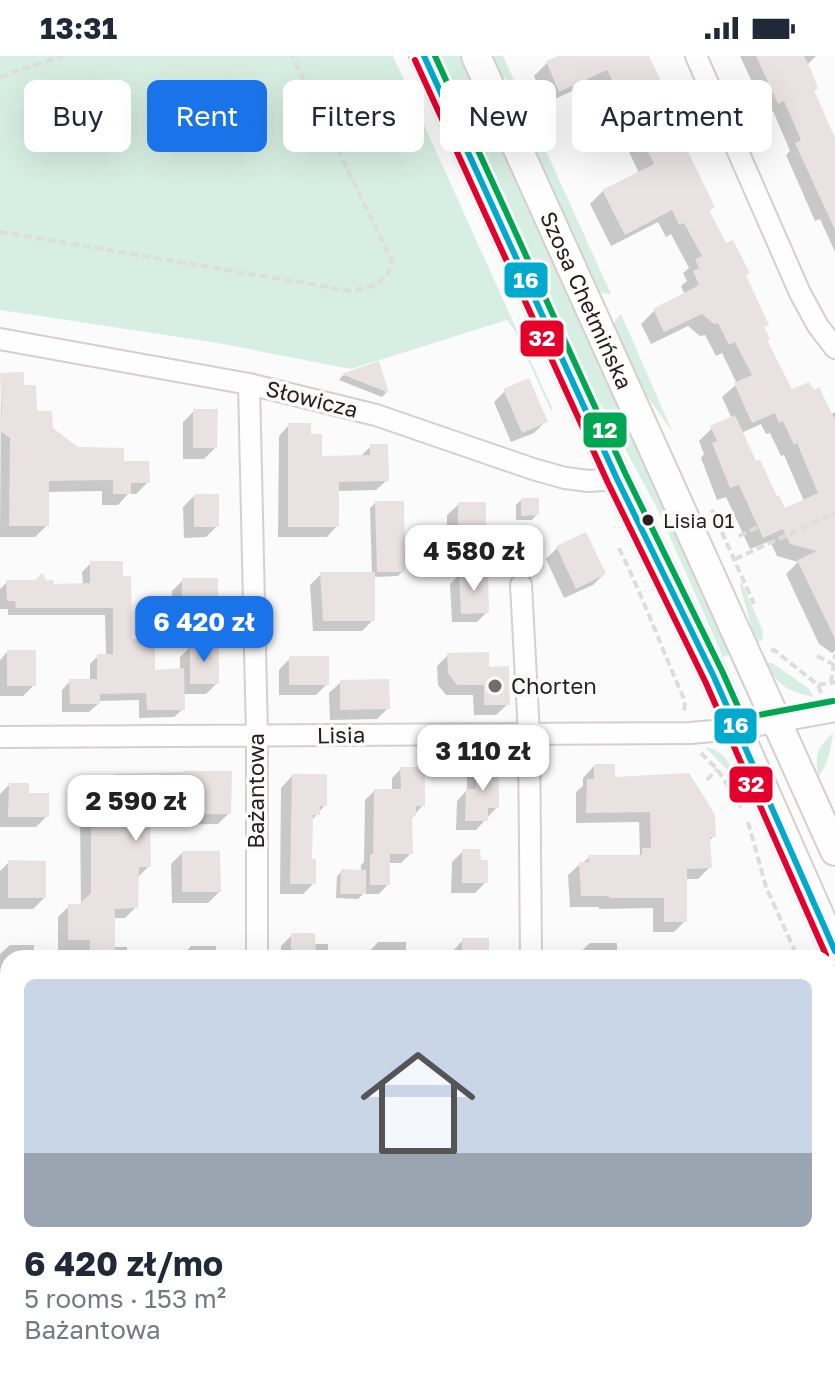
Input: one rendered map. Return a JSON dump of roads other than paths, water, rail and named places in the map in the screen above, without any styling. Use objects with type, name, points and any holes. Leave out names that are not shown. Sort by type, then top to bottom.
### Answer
[{"type":"main road","name":"Szosa Chełmińska","points":[[424,56],[617,479],[714,677],[835,950]]},
{"type":"main road","name":"Szosa Chełmińska","points":[[476,56],[835,851]]},
{"type":"street","points":[[696,56],[800,293],[818,326],[835,348]]},
{"type":"street","name":"Słowicza","points":[[0,339],[249,384],[376,415],[565,478],[589,481],[617,479]]},
{"type":"street","name":"Bażantowa","points":[[249,384],[257,736],[257,950]]},
{"type":"street","points":[[521,585],[529,734],[531,950]]},
{"type":"street","name":"Lisia","points":[[0,737],[690,733],[777,723],[835,711]]},
{"type":"place","name":"Lisia 01","points":[[648,520]]},
{"type":"place","name":"Chorten","points":[[495,686]]}]
